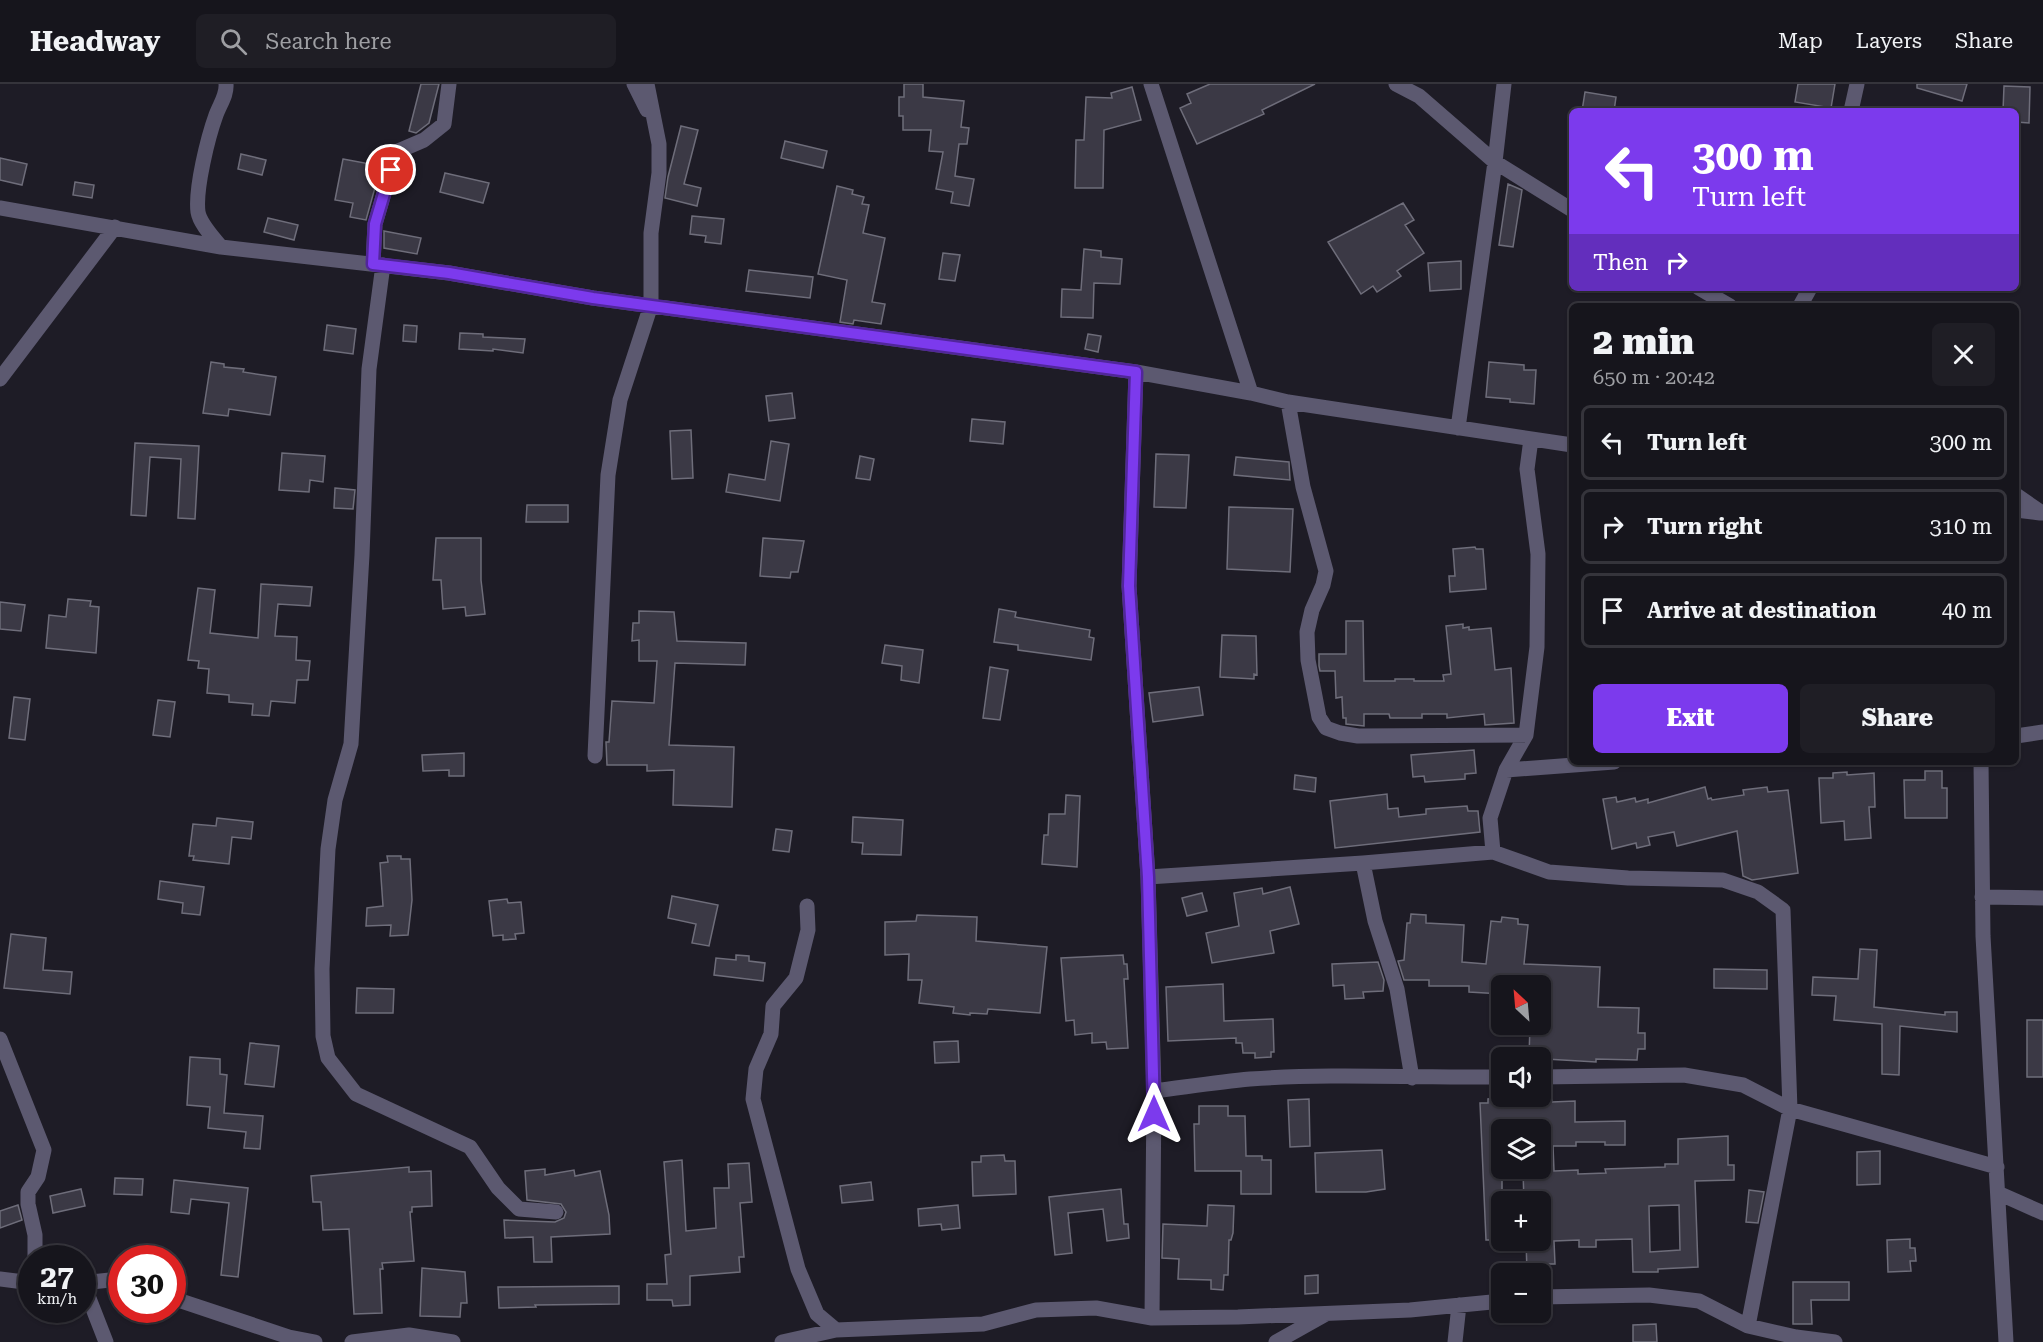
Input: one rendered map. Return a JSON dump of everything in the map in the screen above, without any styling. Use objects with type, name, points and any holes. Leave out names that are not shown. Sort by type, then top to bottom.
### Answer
[{"type":"street","points":[[221,247],[210,234],[198,213],[206,149],[216,115],[227,91],[226,84]]},
{"type":"street","points":[[449,84],[444,124],[424,140],[396,153],[375,224],[378,264],[369,369],[362,555],[351,744],[334,800],[328,849],[322,969],[323,1036],[328,1058],[356,1094],[470,1147],[498,1188],[519,1209],[556,1212]]},
{"type":"street","points":[[634,84],[646,108],[659,144]]},
{"type":"street","points":[[595,756],[608,475],[620,400],[651,305],[651,233],[659,173],[659,144],[648,84]]},
{"type":"street","points":[[1151,84],[1251,393]]},
{"type":"street","points":[[1396,84],[1419,96],[1495,162],[1569,208]]},
{"type":"street","points":[[1458,428],[1504,84]]},
{"type":"street","points":[[1852,108],[1857,84]]},
{"type":"street","points":[[0,208],[221,247],[378,264],[651,305],[1136,372],[1288,402],[1569,445]]},
{"type":"street","points":[[0,379],[115,227]]},
{"type":"street","points":[[1704,291],[1725,303]]},
{"type":"street","points":[[1136,372],[1129,586],[1148,877],[1154,1091],[1152,1318]]},
{"type":"street","points":[[1288,402],[1303,488],[1326,571],[1307,632],[1308,660],[1319,717],[1326,728],[1359,736],[1526,735]]},
{"type":"street","points":[[1493,852],[1490,818],[1506,770],[1526,735],[1537,647],[1538,554],[1527,469],[1530,439]]},
{"type":"street","points":[[2019,497],[2042,513]]},
{"type":"street","points":[[2019,510],[2042,513]]},
{"type":"street","points":[[2019,736],[2043,732]]},
{"type":"street","points":[[1506,770],[1574,765]]},
{"type":"street","points":[[1981,765],[1982,897],[2006,1342]]},
{"type":"street","points":[[1148,877],[1493,852],[1549,872],[1628,878],[1723,880],[1758,892],[1783,910],[1790,1109],[1748,1326]]},
{"type":"street","points":[[1364,863],[1375,921],[1397,989],[1412,1078]]},
{"type":"street","points":[[1982,897],[2043,898]]},
{"type":"street","points":[[807,906],[808,930],[796,978],[773,1006],[771,1034],[756,1069],[753,1099],[798,1269],[817,1314],[836,1330]]},
{"type":"street","points":[[0,1039],[44,1149],[38,1177],[28,1192],[35,1245]]},
{"type":"street","points":[[1154,1091],[1250,1079],[1360,1076],[1491,1077]]},
{"type":"street","points":[[1551,1077],[1684,1076],[1743,1085],[1790,1109],[1997,1167]]},
{"type":"street","points":[[1998,1193],[2043,1213]]},
{"type":"street","points":[[0,1279],[18,1281]]},
{"type":"street","points":[[1551,1297],[1649,1295],[1699,1301],[1748,1326],[1796,1337],[1835,1342]]},
{"type":"street","points":[[782,1342],[836,1330],[983,1324],[1036,1310],[1096,1308],[1152,1318],[1239,1317],[1410,1310],[1491,1302]]},
{"type":"street","points":[[186,1303],[289,1337],[315,1342]]},
{"type":"street","points":[[1455,1342],[1459,1305]]},
{"type":"street","points":[[1276,1342],[1329,1312]]},
{"type":"street","points":[[96,1316],[106,1342]]},
{"type":"street","points":[[352,1342],[409,1335],[453,1342]]},
{"type":"building","points":[[421,84],[439,84],[429,123],[416,133],[409,131]]},
{"type":"building","points":[[904,84],[923,84],[923,97],[964,101],[961,127],[969,128],[967,144],[959,144],[955,176],[974,179],[969,206],[951,203],[953,192],[936,189],[943,152],[929,151],[931,130],[903,130],[903,116],[899,116],[899,97],[904,97]]},
{"type":"building","points":[[1210,84],[1315,84],[1262,110],[1264,114],[1197,144],[1180,108],[1191,103],[1187,94]]},
{"type":"building","points":[[1798,84],[1835,84],[1831,108],[1795,102]]},
{"type":"building","points":[[1917,84],[1967,84],[1962,101],[1917,88]]},
{"type":"building","points":[[2004,86],[2030,87],[2029,123],[2019,122],[2019,108],[2003,108]]},
{"type":"building","points":[[1132,87],[1141,120],[1104,130],[1103,188],[1075,188],[1076,140],[1084,140],[1086,97],[1112,98],[1111,93]]},
{"type":"building","points":[[1585,92],[1616,97],[1614,108],[1582,108]]},
{"type":"building","points":[[681,126],[698,130],[684,184],[701,188],[697,206],[665,198]]},
{"type":"building","points":[[785,141],[827,151],[823,168],[781,158]]},
{"type":"building","points":[[241,154],[266,160],[262,175],[238,169]]},
{"type":"building","points":[[0,158],[27,164],[22,185],[0,180]]},
{"type":"building","points":[[343,159],[381,166],[366,220],[350,217],[353,203],[335,200]]},
{"type":"building","points":[[445,173],[489,183],[483,203],[440,192]]},
{"type":"building","points":[[75,182],[94,185],[92,198],[73,195]]},
{"type":"building","points":[[1508,184],[1522,190],[1513,247],[1499,245]]},
{"type":"building","points":[[837,186],[853,190],[852,194],[864,197],[862,204],[869,205],[863,233],[885,238],[872,302],[885,304],[881,324],[854,320],[853,324],[840,322],[847,280],[818,274]]},
{"type":"building","points":[[1403,203],[1414,220],[1405,225],[1424,253],[1397,271],[1401,276],[1377,292],[1373,286],[1361,294],[1328,242]]},
{"type":"building","points":[[692,216],[724,219],[721,244],[705,242],[706,236],[690,234]]},
{"type":"building","points":[[268,218],[298,225],[294,240],[264,232]]},
{"type":"building","points":[[384,231],[421,238],[417,254],[384,248]]},
{"type":"building","points":[[1084,249],[1101,251],[1101,257],[1122,259],[1120,284],[1094,283],[1093,318],[1061,317],[1062,289],[1081,290]]},
{"type":"building","points":[[943,253],[960,255],[955,281],[939,279]]},
{"type":"building","points":[[1461,261],[1461,289],[1430,291],[1428,263]]},
{"type":"building","points":[[749,270],[813,277],[810,298],[746,291]]},
{"type":"building","points":[[327,325],[356,329],[353,354],[324,350]]},
{"type":"building","points":[[404,325],[417,326],[416,342],[403,341]]},
{"type":"building","points":[[460,333],[483,334],[483,337],[525,339],[523,353],[493,349],[493,351],[459,349]]},
{"type":"building","points":[[1088,334],[1101,336],[1098,352],[1085,349]]},
{"type":"building","points":[[211,362],[224,364],[224,367],[244,369],[243,372],[276,377],[270,415],[229,409],[228,416],[203,413]]},
{"type":"building","points":[[1489,362],[1524,365],[1524,370],[1536,370],[1534,404],[1486,397]]},
{"type":"building","points":[[792,393],[795,418],[769,421],[766,396]]},
{"type":"building","points":[[972,419],[1005,422],[1003,444],[970,441]]},
{"type":"building","points":[[691,430],[693,478],[672,479],[670,431]]},
{"type":"building","points":[[771,441],[789,444],[780,501],[726,492],[729,474],[765,480]]},
{"type":"building","points":[[135,443],[199,446],[195,519],[178,518],[181,459],[150,457],[146,516],[131,515]]},
{"type":"building","points":[[282,453],[325,456],[323,482],[310,480],[309,492],[279,490]]},
{"type":"building","points":[[1156,454],[1189,455],[1186,508],[1154,507]]},
{"type":"building","points":[[860,456],[874,459],[870,480],[856,478]]},
{"type":"building","points":[[1236,457],[1289,462],[1290,480],[1234,475]]},
{"type":"building","points":[[335,488],[355,490],[353,509],[334,508]]},
{"type":"building","points":[[527,505],[568,505],[568,522],[526,522]]},
{"type":"building","points":[[1229,507],[1293,509],[1290,572],[1227,569]]},
{"type":"building","points":[[436,538],[481,538],[481,580],[485,614],[466,616],[465,607],[443,609],[441,580],[433,580]]},
{"type":"building","points":[[763,538],[804,541],[798,572],[791,572],[790,578],[760,576]]},
{"type":"building","points":[[1475,547],[1483,549],[1486,589],[1450,592],[1449,576],[1455,576],[1453,549]]},
{"type":"building","points":[[261,584],[312,587],[310,606],[278,604],[275,636],[297,637],[296,660],[310,661],[308,680],[297,680],[295,703],[271,701],[269,716],[252,715],[253,704],[229,702],[229,695],[207,693],[209,669],[198,668],[199,661],[188,660],[198,588],[215,590],[210,633],[258,638]]},
{"type":"building","points":[[68,599],[91,601],[90,606],[99,607],[96,653],[46,648],[49,615],[66,617]]},
{"type":"building","points":[[0,602],[25,605],[21,631],[0,629]]},
{"type":"building","points":[[999,609],[1016,612],[1015,617],[1090,630],[1089,637],[1094,638],[1091,660],[1018,650],[1018,645],[994,642]]},
{"type":"building","points":[[639,611],[674,612],[677,641],[746,643],[745,665],[675,663],[669,745],[734,747],[732,807],[673,805],[674,770],[647,771],[647,765],[607,765],[606,742],[609,742],[612,701],[654,703],[657,661],[639,661],[639,640],[632,641],[633,623],[639,623]]},
{"type":"building","points":[[1346,621],[1363,621],[1364,681],[1414,679],[1414,681],[1444,681],[1443,675],[1451,674],[1446,626],[1463,624],[1463,628],[1469,627],[1469,630],[1491,628],[1495,670],[1511,668],[1514,723],[1485,725],[1484,714],[1447,718],[1447,714],[1422,714],[1422,718],[1390,718],[1389,714],[1364,714],[1364,726],[1346,724],[1346,718],[1343,718],[1342,697],[1336,698],[1335,671],[1320,671],[1319,654],[1346,654]]},
{"type":"building","points":[[1222,635],[1256,636],[1257,675],[1254,674],[1254,679],[1220,677]]},
{"type":"building","points":[[885,645],[923,650],[919,683],[901,680],[902,666],[882,663]]},
{"type":"building","points":[[990,667],[1008,670],[1000,720],[983,718]]},
{"type":"building","points":[[1199,687],[1203,715],[1153,722],[1149,693]]},
{"type":"building","points":[[14,697],[30,699],[25,740],[9,738]]},
{"type":"building","points":[[158,700],[175,702],[170,737],[153,735]]},
{"type":"building","points":[[1474,750],[1476,773],[1465,774],[1465,779],[1425,782],[1424,776],[1413,777],[1411,755]]},
{"type":"building","points":[[464,753],[464,776],[449,776],[449,770],[423,771],[422,755]]},
{"type":"building","points":[[1925,771],[1942,771],[1942,788],[1947,788],[1947,818],[1905,818],[1904,780],[1925,780]]},
{"type":"building","points":[[1847,772],[1847,775],[1874,773],[1875,807],[1869,807],[1871,838],[1845,840],[1844,821],[1821,823],[1819,778],[1833,778],[1833,773]]},
{"type":"building","points":[[1295,775],[1316,778],[1315,792],[1294,789]]},
{"type":"building","points":[[1705,787],[1708,799],[1712,800],[1744,795],[1743,790],[1767,787],[1768,792],[1788,790],[1798,873],[1752,880],[1743,876],[1737,831],[1677,846],[1674,832],[1648,837],[1650,845],[1637,848],[1636,843],[1612,849],[1603,799],[1616,797],[1617,802],[1635,798],[1636,802],[1648,799],[1648,803]]},
{"type":"building","points":[[1387,794],[1388,809],[1398,808],[1399,817],[1426,814],[1426,809],[1467,806],[1468,811],[1478,811],[1480,832],[1335,848],[1330,801]]},
{"type":"building","points":[[1066,795],[1080,796],[1077,867],[1042,864],[1044,835],[1048,835],[1049,814],[1065,814]]},
{"type":"building","points":[[853,817],[903,820],[901,855],[862,854],[863,843],[852,842]]},
{"type":"building","points":[[217,818],[253,822],[251,839],[232,837],[229,864],[193,860],[194,856],[189,856],[193,824],[216,826]]},
{"type":"building","points":[[776,829],[792,831],[789,852],[773,850]]},
{"type":"building","points":[[387,856],[401,856],[401,859],[410,859],[412,900],[408,935],[390,936],[391,925],[366,926],[367,908],[383,906],[380,863],[388,862]]},
{"type":"building","points":[[160,881],[204,887],[200,915],[182,913],[183,903],[158,899]]},
{"type":"building","points":[[1290,887],[1299,924],[1270,931],[1274,953],[1212,963],[1206,933],[1239,926],[1234,893],[1262,888],[1263,894]]},
{"type":"building","points":[[1202,893],[1207,911],[1187,916],[1182,898]]},
{"type":"building","points":[[672,896],[718,905],[709,946],[692,943],[696,924],[668,918]]},
{"type":"building","points":[[507,899],[508,903],[521,902],[524,933],[515,934],[516,939],[503,940],[503,935],[493,936],[489,901]]},
{"type":"building","points":[[1411,914],[1426,915],[1426,923],[1464,925],[1462,962],[1486,964],[1491,921],[1501,922],[1502,917],[1518,919],[1518,924],[1528,925],[1524,964],[1600,967],[1598,1007],[1639,1008],[1638,1033],[1645,1033],[1645,1049],[1638,1049],[1637,1060],[1596,1059],[1596,1062],[1551,1059],[1551,1047],[1529,1047],[1530,1035],[1551,1035],[1551,975],[1491,975],[1491,993],[1469,992],[1469,986],[1429,986],[1429,980],[1404,980],[1398,961],[1404,960],[1407,923],[1410,923]]},
{"type":"building","points":[[917,915],[977,917],[976,941],[1047,947],[1040,1013],[988,1009],[987,1014],[970,1013],[970,1015],[953,1013],[954,1007],[919,1003],[922,980],[908,980],[909,954],[885,955],[885,922],[916,921]]},
{"type":"building","points":[[11,934],[46,938],[43,970],[72,972],[70,994],[4,988]]},
{"type":"building","points":[[1860,949],[1877,950],[1874,1007],[1945,1015],[1945,1012],[1957,1012],[1957,1032],[1900,1026],[1899,1075],[1882,1074],[1882,1024],[1834,1020],[1836,996],[1812,995],[1813,977],[1858,979]]},
{"type":"building","points":[[736,955],[749,956],[749,961],[765,963],[763,981],[714,975],[716,958],[736,960]]},
{"type":"building","points":[[1123,955],[1124,964],[1127,964],[1128,979],[1124,979],[1128,1048],[1107,1049],[1106,1042],[1092,1043],[1092,1033],[1075,1035],[1074,1020],[1066,1021],[1061,958]]},
{"type":"building","points":[[1378,962],[1384,980],[1383,991],[1363,992],[1364,998],[1345,999],[1344,985],[1333,986],[1332,964]]},
{"type":"building","points":[[1714,969],[1767,970],[1767,989],[1714,988]]},
{"type":"building","points":[[1223,984],[1224,1021],[1273,1019],[1274,1052],[1271,1052],[1271,1057],[1255,1058],[1255,1053],[1243,1053],[1242,1043],[1236,1043],[1236,1038],[1168,1041],[1166,987]]},
{"type":"building","points":[[357,988],[394,989],[393,1013],[356,1013]]},
{"type":"building","points":[[2027,1020],[2043,1020],[2043,1077],[2027,1077]]},
{"type":"building","points":[[958,1041],[959,1062],[935,1063],[934,1042]]},
{"type":"building","points":[[250,1043],[279,1046],[274,1087],[245,1084]]},
{"type":"building","points":[[190,1057],[220,1059],[220,1074],[227,1075],[224,1113],[263,1116],[260,1149],[244,1148],[246,1132],[208,1128],[210,1107],[187,1105]]},
{"type":"building","points":[[1552,1096],[1552,1102],[1575,1101],[1575,1122],[1625,1121],[1625,1145],[1576,1142],[1576,1146],[1553,1146],[1554,1171],[1578,1170],[1578,1174],[1606,1173],[1605,1169],[1665,1167],[1665,1164],[1678,1164],[1678,1139],[1728,1136],[1728,1165],[1734,1165],[1734,1180],[1695,1181],[1698,1267],[1658,1269],[1658,1272],[1633,1272],[1632,1239],[1596,1240],[1596,1247],[1579,1247],[1579,1240],[1554,1241],[1555,1264],[1527,1263],[1526,1251],[1551,1251],[1551,1191],[1524,1191],[1523,1179],[1551,1179],[1551,1119],[1491,1119],[1491,1179],[1502,1179],[1502,1191],[1491,1191],[1491,1240],[1486,1240],[1480,1103],[1488,1103],[1488,1099],[1491,1099],[1491,1107],[1551,1107]],"holes":[[[1679,1205],[1680,1250],[1650,1252],[1649,1206]]]},
{"type":"building","points":[[1309,1099],[1310,1146],[1290,1147],[1288,1100]]},
{"type":"building","points":[[1199,1106],[1228,1106],[1228,1116],[1245,1116],[1246,1156],[1262,1156],[1262,1160],[1271,1160],[1271,1194],[1241,1194],[1241,1171],[1195,1171],[1194,1124],[1199,1124]]},
{"type":"building","points":[[1382,1150],[1385,1189],[1366,1192],[1316,1192],[1315,1153]]},
{"type":"building","points":[[1880,1151],[1880,1184],[1857,1185],[1857,1152]]},
{"type":"building","points":[[1004,1155],[1005,1161],[1015,1161],[1016,1194],[973,1196],[972,1162],[981,1162],[981,1156]]},
{"type":"building","points":[[682,1160],[686,1231],[716,1228],[714,1188],[729,1188],[728,1164],[749,1163],[752,1202],[740,1203],[744,1257],[739,1257],[740,1272],[690,1276],[690,1305],[673,1306],[672,1300],[647,1300],[647,1284],[667,1284],[665,1255],[671,1254],[664,1162]]},
{"type":"building","points":[[409,1167],[409,1172],[431,1171],[432,1206],[412,1207],[412,1212],[410,1212],[414,1261],[382,1263],[383,1269],[380,1269],[382,1313],[354,1314],[349,1229],[323,1230],[321,1202],[313,1202],[311,1176]]},
{"type":"building","points":[[545,1169],[545,1175],[574,1170],[575,1176],[600,1171],[609,1215],[610,1234],[551,1237],[552,1262],[534,1262],[533,1237],[505,1238],[504,1220],[555,1222],[564,1218],[566,1212],[561,1204],[527,1200],[525,1171]]},
{"type":"building","points":[[115,1178],[143,1179],[142,1195],[114,1194]]},
{"type":"building","points":[[174,1180],[248,1188],[238,1277],[221,1275],[229,1203],[191,1199],[189,1214],[171,1212]]},
{"type":"building","points":[[871,1182],[873,1200],[842,1203],[840,1186]]},
{"type":"building","points":[[81,1189],[85,1206],[53,1213],[50,1196]]},
{"type":"building","points":[[1121,1189],[1124,1224],[1128,1224],[1129,1238],[1107,1241],[1103,1209],[1068,1213],[1072,1253],[1055,1255],[1049,1197]]},
{"type":"building","points":[[1749,1190],[1764,1192],[1758,1223],[1746,1222]]},
{"type":"building","points":[[18,1205],[22,1220],[0,1228],[0,1211]]},
{"type":"building","points":[[958,1205],[960,1228],[942,1230],[941,1224],[919,1226],[918,1209]]},
{"type":"building","points":[[1208,1205],[1234,1206],[1233,1233],[1229,1240],[1228,1275],[1224,1275],[1223,1290],[1211,1289],[1211,1280],[1178,1279],[1179,1259],[1162,1258],[1163,1224],[1207,1226]]},
{"type":"building","points":[[1910,1239],[1910,1248],[1915,1248],[1916,1261],[1910,1261],[1911,1271],[1888,1272],[1887,1240]]},
{"type":"building","points":[[422,1268],[465,1272],[467,1303],[461,1303],[460,1317],[420,1316]]},
{"type":"building","points":[[1318,1275],[1318,1293],[1305,1294],[1305,1276]]},
{"type":"building","points":[[1793,1282],[1849,1282],[1849,1300],[1811,1300],[1812,1324],[1793,1324]]},
{"type":"building","points":[[619,1286],[619,1304],[499,1308],[498,1287]]},
{"type":"building","points":[[1656,1324],[1657,1342],[1633,1342],[1633,1325]]},
{"type":"route","points":[[391,170],[375,224],[373,264],[449,273],[593,298],[1136,372],[1129,586],[1148,877],[1154,1114]]}]
